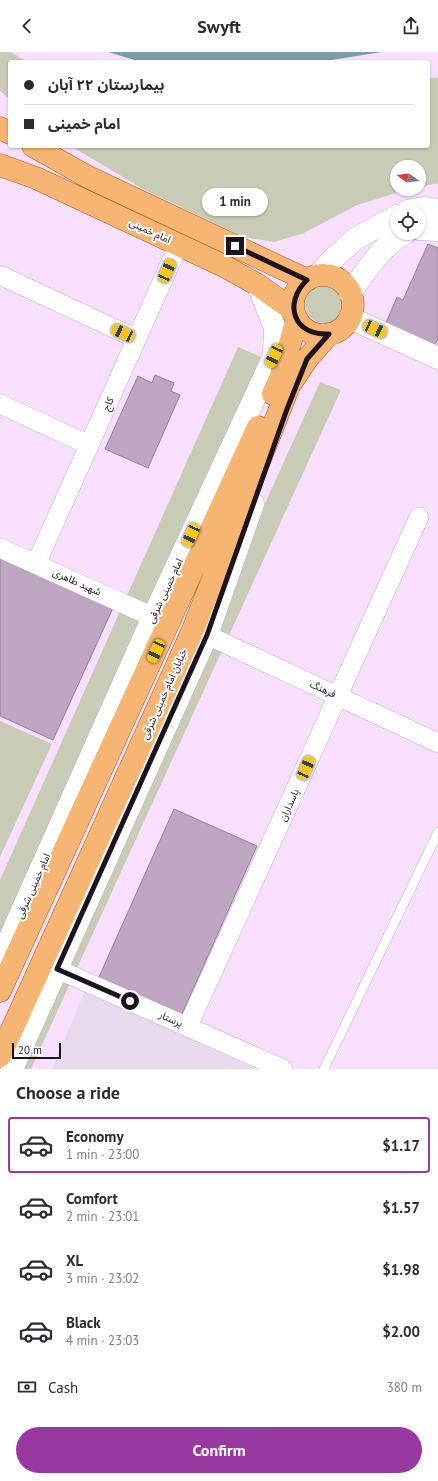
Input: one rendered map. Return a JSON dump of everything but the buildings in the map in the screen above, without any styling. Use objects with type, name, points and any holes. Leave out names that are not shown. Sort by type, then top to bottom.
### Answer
[{"type":"main road","points":[[37,148],[88,177],[313,278],[331,276],[343,282],[350,293],[352,305],[350,318],[345,326],[337,331],[319,335],[310,332],[302,327],[295,315]]},
{"type":"main road","name":"امام خمینی","points":[[0,165],[36,178],[224,266],[258,285],[295,315]]},
{"type":"main road","points":[[426,208],[438,210]]},
{"type":"main road","points":[[0,991],[280,379],[295,315],[294,298],[298,288],[313,278],[355,239],[390,220]]},
{"type":"main road","points":[[426,229],[438,230]]},
{"type":"main road","points":[[350,293],[393,240]]},
{"type":"main road","name":"امام خمینی شرقی","points":[[0,960],[153,617],[274,356],[275,328],[258,285]]},
{"type":"main road","points":[[350,318],[438,358]]},
{"type":"main road","name":"خیابان امام خمینی شرقی","points":[[0,1056],[192,632],[289,386],[307,359],[329,334]]},
{"type":"main road","points":[[12,1069],[207,635],[287,409],[307,359]]},
{"type":"street","name":"کاج","points":[[36,564],[179,244]]},
{"type":"street","points":[[0,275],[137,339]]},
{"type":"street","points":[[0,404],[89,445]]},
{"type":"street","name":"پاسداران","points":[[188,1026],[419,517]]},
{"type":"street","name":"شهید طاهری","points":[[0,548],[153,617]]},
{"type":"street","name":"فرهنگ","points":[[207,635],[438,743]]},
{"type":"street","name":"پرستار","points":[[57,969],[283,1069]]},
{"type":"lane","points":[[324,1069],[438,832]]},
{"type":"shaded area","points":[[85,991],[256,1069],[52,1069]]},
{"type":"green space","points":[[0,52],[11,52],[24,60],[8,60],[8,97],[0,91]]},
{"type":"green space","points":[[438,77],[438,183],[426,186],[426,160],[390,160],[390,195],[357,205],[304,233],[274,242],[243,237],[143,189],[74,148],[430,148],[430,79]]},
{"type":"green space","points":[[324,285],[334,288],[340,294],[343,304],[340,314],[334,320],[324,323],[314,320],[308,314],[305,304],[308,294],[314,288]]},
{"type":"green space","points":[[238,347],[261,357],[0,939],[0,880]]},
{"type":"green space","points":[[320,382],[341,390],[31,1069],[9,1069]]},
{"type":"green space","points":[[0,721],[52,744],[0,857]]},
{"type":"water","points":[[108,52],[382,52],[332,60],[134,60]]},
{"type":"route","points":[[130,1001],[57,969],[207,635],[287,409],[307,359],[329,334],[319,335],[310,332],[302,327],[297,319],[294,310],[294,298],[298,288],[307,280],[235,246]]}]
